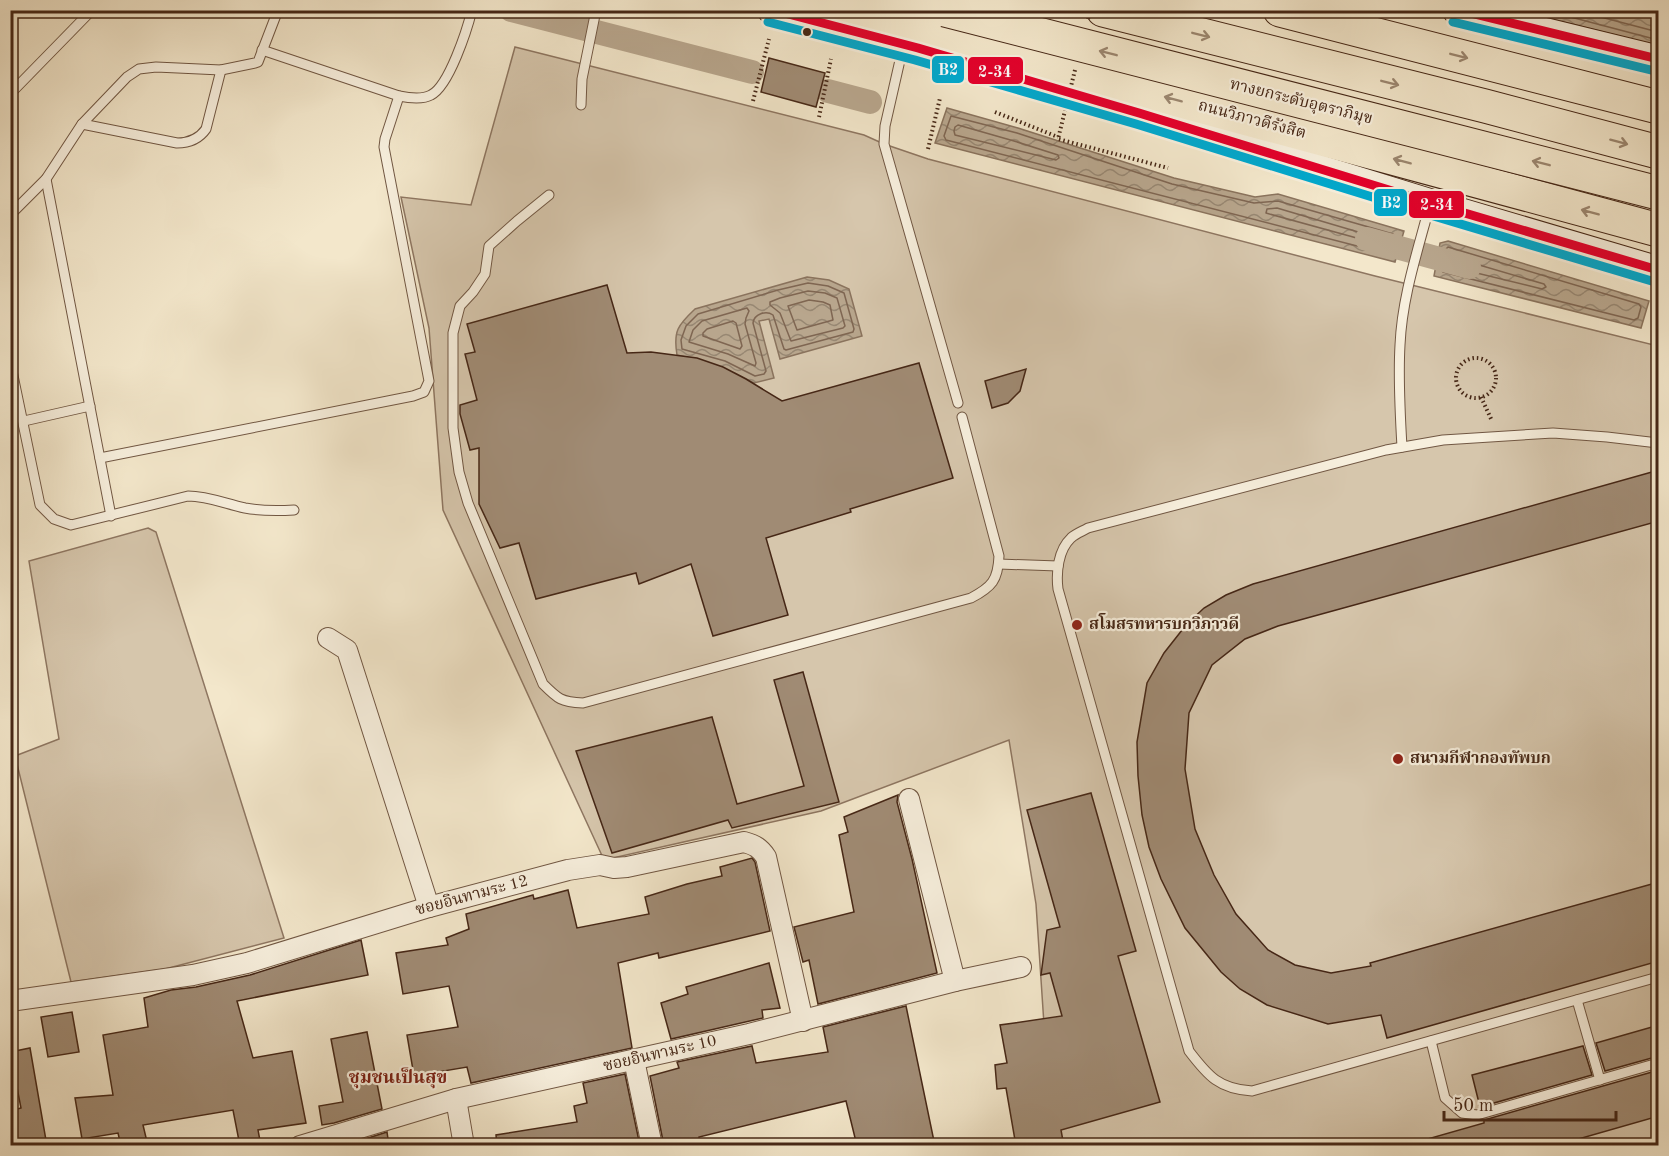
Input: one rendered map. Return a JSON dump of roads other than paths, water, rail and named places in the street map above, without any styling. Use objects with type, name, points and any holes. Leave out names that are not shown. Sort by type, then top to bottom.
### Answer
[{"type":"highway","name":"ถนนวิภาวดีรังสิต","points":[[845,10],[1655,231]]},
{"type":"highway","name":"ทางยกระดับอุตราภิมุข","points":[[945,10],[1659,194]]},
{"type":"highway","points":[[1280,10],[1659,107]]},
{"type":"highway","points":[[1095,16],[1473,104],[1659,152]]},
{"type":"main road","name":"ถนนวิภาวดีรังสิต","points":[[771,10],[903,45],[1139,113],[1659,270]]},
{"type":"main road","points":[[1472,12],[1659,59]]},
{"type":"street","points":[[328,638],[347,650],[429,907]]},
{"type":"street","points":[[909,799],[956,981]]},
{"type":"street","name":"ซอยอินทามระ 12","points":[[10,1001],[192,975],[247,963],[429,907],[584,867],[600,865],[614,868],[627,867],[744,842],[760,849],[766,857],[803,1021]]},
{"type":"street","name":"ซอยอินทามระ 10","points":[[300,1146],[456,1099],[803,1021],[956,981],[1021,967]]},
{"type":"street","points":[[634,1060],[652,1146]]},
{"type":"street","points":[[456,1099],[464,1146]]},
{"type":"lane","points":[[10,94],[92,10]]},
{"type":"lane","points":[[10,215],[46,179],[82,124],[127,77],[140,69],[156,67],[221,70],[258,62],[278,10]]},
{"type":"lane","points":[[262,50],[399,96],[421,98],[431,96],[444,82],[469,24],[472,10]]},
{"type":"lane","points":[[581,105],[582,79],[596,10]]},
{"type":"lane","points":[[903,45],[885,126],[884,144],[958,403]]},
{"type":"lane","points":[[82,124],[177,143],[190,141],[206,129],[221,70]]},
{"type":"lane","points":[[100,458],[424,392],[429,381],[384,147],[399,96]]},
{"type":"lane","points":[[46,179],[111,516]]},
{"type":"lane","points":[[549,195],[489,246],[484,274],[473,292],[460,306],[453,333],[453,428],[459,472],[468,504],[543,684],[555,696],[567,702],[582,703],[971,598],[986,590],[998,570],[999,556],[962,417]]},
{"type":"lane","points":[[1402,447],[1399,394],[1400,344],[1411,276],[1430,202]]},
{"type":"lane","points":[[10,361],[40,505],[54,519],[71,525],[188,496],[198,496],[245,508],[294,510]]},
{"type":"lane","points":[[24,421],[90,406]]},
{"type":"lane","points":[[1659,443],[1553,433],[1443,440],[1386,450],[1088,528],[1070,538],[1060,556],[1056,576],[1189,1051],[1205,1072],[1220,1083],[1238,1090],[1252,1091],[1659,977]]},
{"type":"lane","points":[[999,564],[1058,566]]},
{"type":"lane","points":[[1577,1000],[1600,1080]]},
{"type":"lane","points":[[1431,1041],[1445,1098],[1462,1113],[1477,1115],[1659,1063]]},
{"type":"water","points":[[1521,11],[1658,11],[1658,46]]},
{"type":"water","points":[[947,108],[1018,128],[1174,178],[1255,197],[1278,194],[1404,231],[1395,262],[935,143]]},
{"type":"water","points":[[1448,241],[1649,301],[1641,328],[1434,276],[1440,243]]},
{"type":"water","points":[[807,277],[829,280],[849,289],[862,336],[780,359],[769,319],[759,321],[774,378],[754,383],[717,366],[677,355],[676,334],[684,320],[695,309]]},
{"type":"waterway","points":[[511,10],[752,72]]},
{"type":"waterway","points":[[828,91],[870,102]]},
{"type":"waterway","points":[[1367,239],[1469,267]]},
{"type":"place","name":"สโมสรทหารบกวิภาวดี","points":[[1077,625]]},
{"type":"place","name":"สนามกีฬากองทัพบก","points":[[1398,759]]},
{"type":"district","name":"ชุมชนเป็นสุข","points":[[398,1078]]}]
